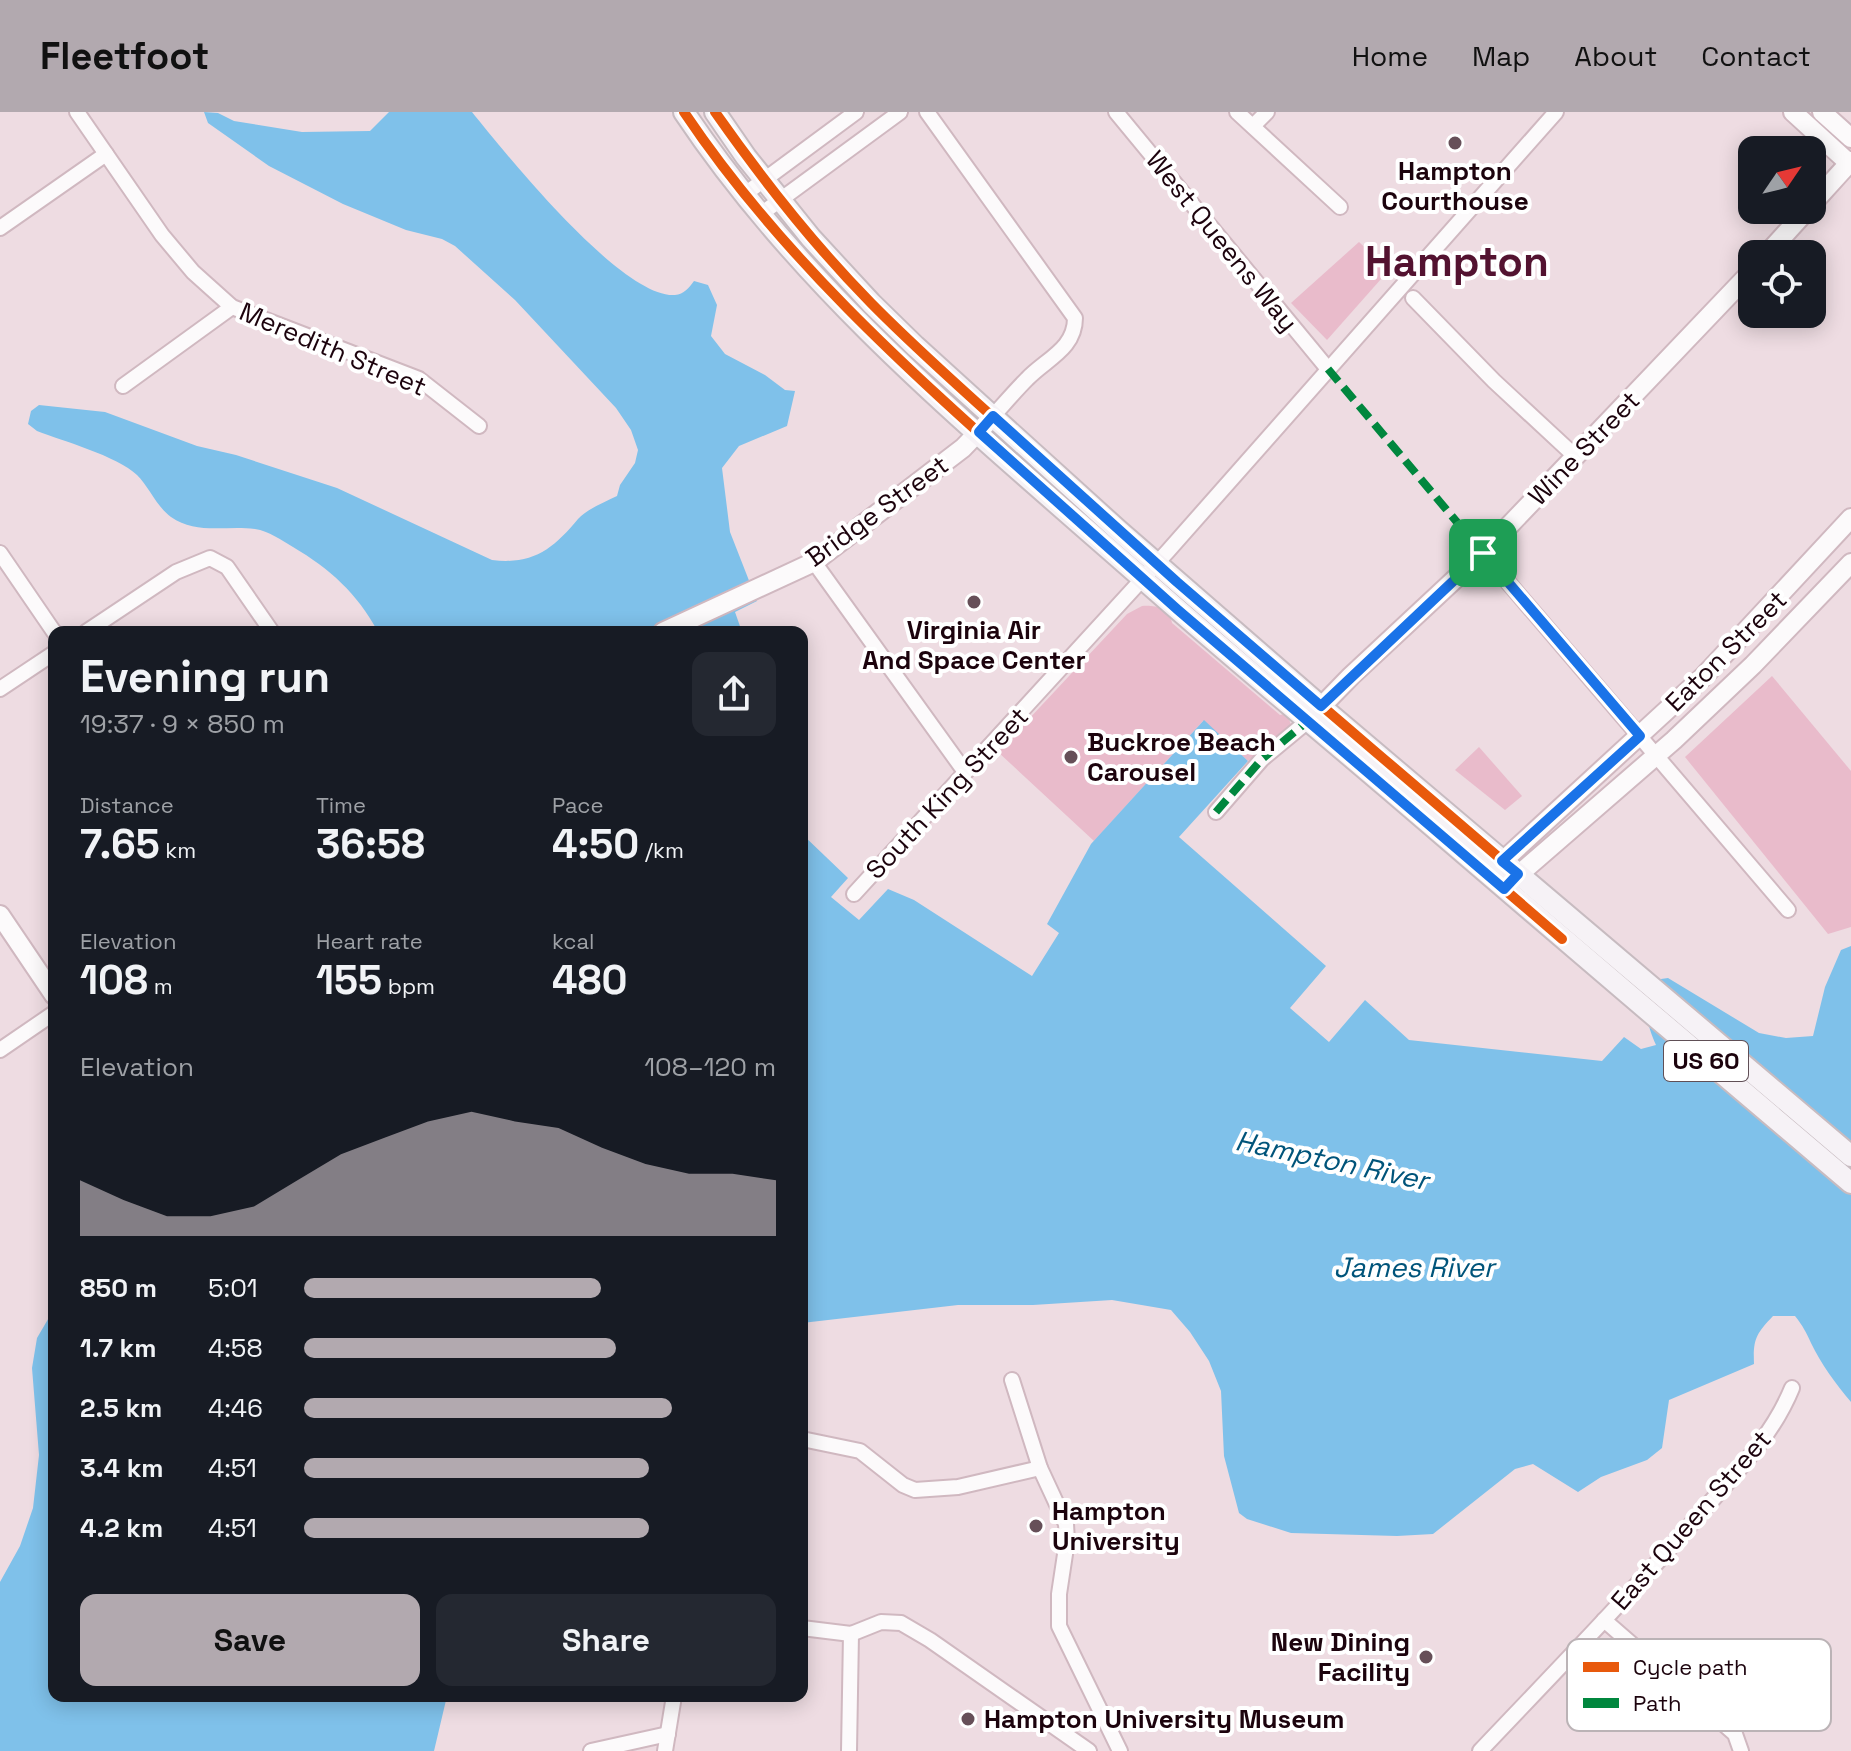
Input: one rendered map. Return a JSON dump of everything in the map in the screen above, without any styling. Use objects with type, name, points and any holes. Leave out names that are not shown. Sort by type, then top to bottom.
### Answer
[{"type":"main road","name":"US 60","points":[[684,112],[761,214],[845,308],[979,432],[1149,571],[1315,713],[1503,875],[1562,939],[1851,1183]]},
{"type":"main road","name":"US 60","points":[[715,112],[780,200],[871,303],[993,416],[1149,571]]},
{"type":"main road","name":"US 60","points":[[1503,875],[1575,923],[1851,1156]]},
{"type":"street","name":"Meredith Street","points":[[77,112],[162,235],[193,272],[232,307],[419,379],[479,426]]},
{"type":"street","points":[[745,194],[856,112]]},
{"type":"street","points":[[761,214],[900,112]]},
{"type":"street","points":[[927,112],[1075,318],[1074,334],[1060,352],[1028,377],[993,416]]},
{"type":"street","name":"West Queens Way","points":[[1116,112],[1328,369]]},
{"type":"street","points":[[1237,112],[1340,207]]},
{"type":"street","points":[[1253,126],[1267,112]]},
{"type":"street","name":"South King Street","points":[[854,894],[1149,571],[1556,112]]},
{"type":"street","points":[[1793,112],[1850,163],[1826,189]]},
{"type":"street","points":[[1822,112],[1851,138]]},
{"type":"street","points":[[0,228],[106,154]]},
{"type":"street","points":[[1780,240],[1794,224]]},
{"type":"street","name":"Wine Street","points":[[1315,713],[1483,553],[1738,286]]},
{"type":"street","points":[[1413,298],[1494,381],[1576,457]]},
{"type":"street","points":[[123,386],[232,307]]},
{"type":"street","name":"Bridge Street","points":[[676,626],[814,562],[963,448],[993,416]]},
{"type":"street","name":"Eaton Street","points":[[1503,875],[1752,627],[1851,518]]},
{"type":"street","points":[[0,553],[50,626]]},
{"type":"street","points":[[1483,553],[1788,910]]},
{"type":"street","points":[[95,626],[193,563],[210,558],[227,567],[268,626]]},
{"type":"street","points":[[814,562],[965,772]]},
{"type":"street","name":"Eaton Street","points":[[1503,875],[1657,755],[1753,665],[1851,563]]},
{"type":"street","points":[[0,689],[48,657]]},
{"type":"street","points":[[1216,812],[1262,759],[1315,713]]},
{"type":"street","points":[[0,915],[48,986]]},
{"type":"street","points":[[0,1050],[48,1017]]},
{"type":"street","points":[[1012,1380],[1040,1468],[1063,1516],[1067,1532],[1059,1594],[1059,1626],[1120,1751]]},
{"type":"street","name":"East Queen Street","points":[[1586,1639],[1752,1454],[1779,1416],[1792,1388]]},
{"type":"street","points":[[808,1440],[860,1451],[903,1485],[915,1490],[958,1487],[1040,1468]]},
{"type":"street","points":[[1604,1620],[1626,1639]]},
{"type":"street","points":[[808,1629],[851,1634],[881,1622],[901,1623],[1089,1751]]},
{"type":"street","points":[[849,1751],[851,1634]]},
{"type":"street","name":"East Queen Street","points":[[1480,1751],[1567,1659]]},
{"type":"street","points":[[665,1751],[673,1702]]},
{"type":"street","points":[[1732,1731],[1741,1751]]},
{"type":"street","points":[[591,1751],[668,1734]]},
{"type":"shaded area","points":[[1359,242],[1389,270],[1327,340],[1291,303]]},
{"type":"shaded area","points":[[1142,606],[1165,611],[1172,623],[1280,715],[1287,713],[1291,725],[1248,761],[1203,721],[1094,841],[998,752],[1127,614]]},
{"type":"shaded area","points":[[1772,676],[1851,771],[1851,927],[1828,934],[1685,757]]},
{"type":"shaded area","points":[[1479,747],[1522,796],[1505,810],[1455,770]]},
{"type":"water","points":[[204,112],[218,113],[234,121],[302,132],[370,131],[389,112],[472,112],[566,220],[626,274],[652,290],[675,295],[686,290],[694,281],[708,285],[717,305],[711,336],[725,354],[765,375],[785,390],[795,391],[787,426],[739,446],[722,468],[730,532],[757,601],[735,612],[740,626],[374,626],[342,583],[319,564],[279,539],[255,529],[201,528],[181,523],[166,513],[128,468],[103,455],[37,431],[28,424],[31,411],[39,405],[105,412],[197,446],[236,455],[337,488],[492,560],[519,560],[541,553],[560,539],[586,512],[617,496],[620,485],[635,463],[638,450],[631,430],[616,408],[515,300],[455,246],[343,204],[269,166],[208,123]]},
{"type":"water","name":"James River","points":[[1204,720],[1248,761],[1179,837],[1326,966],[1290,1008],[1329,1042],[1365,1000],[1409,1040],[1602,1061],[1624,1037],[1641,1049],[1656,1045],[1648,1020],[1648,998],[1654,980],[1668,978],[1759,1033],[1786,1038],[1813,1036],[1825,987],[1841,950],[1851,946],[1851,1402],[1824,1366],[1795,1316],[1773,1316],[1757,1337],[1754,1364],[1669,1400],[1662,1448],[1647,1460],[1601,1477],[1578,1492],[1533,1464],[1515,1469],[1433,1534],[1291,1533],[1247,1519],[1239,1513],[1224,1456],[1221,1391],[1209,1361],[1171,1310],[1112,1300],[1033,1305],[958,1305],[808,1322],[808,840],[848,878],[831,897],[859,920],[888,889],[914,900],[1032,976],[1059,933],[1047,924],[1091,844]]},
{"type":"water","points":[[48,1319],[48,1702],[446,1702],[434,1751],[0,1751],[0,1582],[20,1546],[33,1508],[39,1455],[32,1368],[37,1338]]},
{"type":"marked path","points":[[1328,369],[1483,553]]},
{"type":"marked path","points":[[1216,812],[1262,759],[1309,720]]},
{"type":"cycle path","points":[[684,112],[766,220],[906,366],[1119,557],[1562,939]]},
{"type":"cycle path","points":[[715,112],[809,234],[850,281],[916,347],[1171,576],[1518,874]]},
{"type":"place","name":"Hampton Courthouse","points":[[1455,143]]},
{"type":"place","name":"Virginia Air And Space Center","points":[[974,602]]},
{"type":"place","name":"Buckroe Beach Carousel","points":[[1071,757]]},
{"type":"place","name":"Hampton University","points":[[1036,1526]]},
{"type":"place","name":"New Dining Facility","points":[[1426,1657]]},
{"type":"place","name":"Hampton University Museum","points":[[968,1719]]},
{"type":"district","name":"Hampton","points":[[1457,261]]},
{"type":"route","points":[[993,416],[1177,582],[1321,706],[1483,553],[1640,736],[1502,861],[1518,874],[1504,889],[1178,610],[979,432],[993,416]]},
{"type":"water label","name":"Hampton River","points":[[1332,1160]]}]
